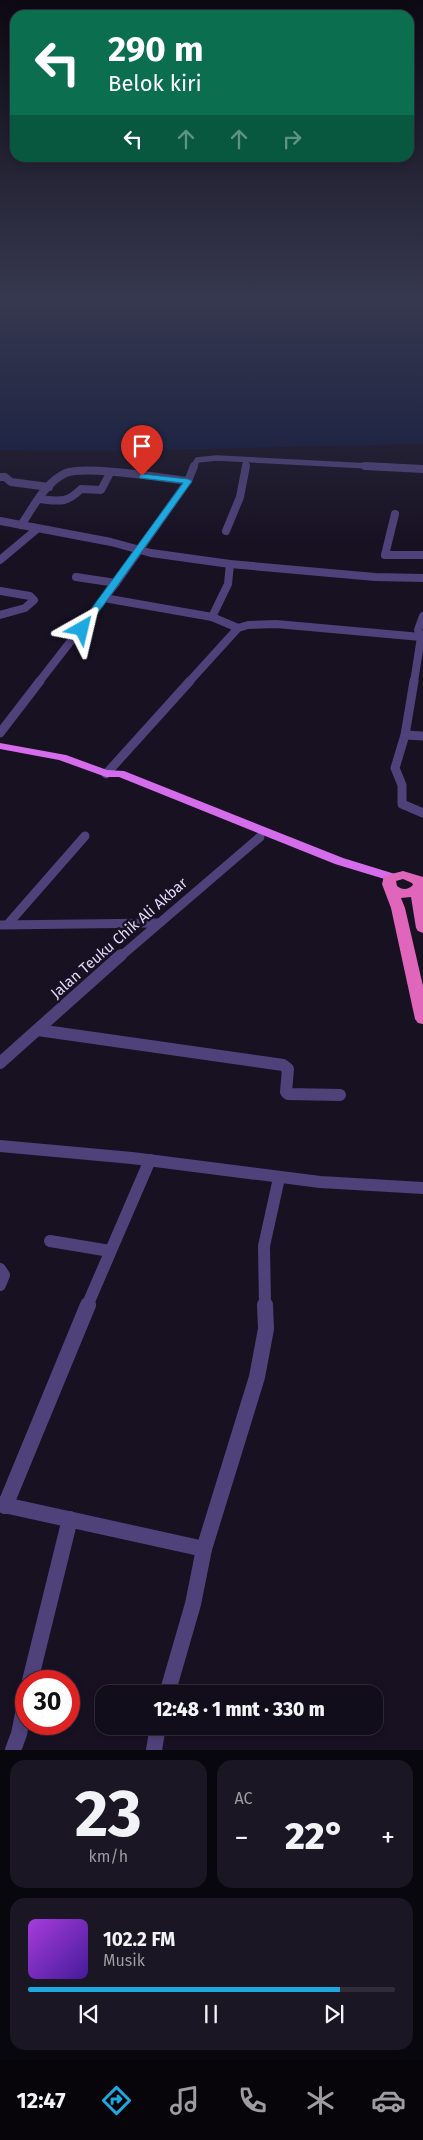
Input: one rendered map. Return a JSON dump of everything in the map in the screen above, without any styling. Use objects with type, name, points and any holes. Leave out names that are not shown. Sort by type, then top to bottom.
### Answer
[{"type":"highway","points":[[393,881],[423,868]]},
{"type":"highway","points":[[393,881],[414,877],[420,886],[422,922]]},
{"type":"highway","points":[[393,881],[423,1019]]},
{"type":"main road","points":[[0,746],[62,757],[106,774],[120,773],[393,881]]},
{"type":"main road","points":[[0,754],[48,762],[118,780],[155,793],[260,837],[393,881]]},
{"type":"street","points":[[0,733],[116,583],[188,481],[194,464],[200,459],[216,458],[423,469]]},
{"type":"street","points":[[226,531],[238,507],[245,479],[246,460]]},
{"type":"street","points":[[21,525],[49,487],[70,472],[110,473],[188,481]]},
{"type":"street","points":[[39,499],[66,501],[74,497],[81,489],[101,490],[110,473]]},
{"type":"street","points":[[0,477],[5,477],[11,482],[49,487]]},
{"type":"street","points":[[395,514],[385,555],[423,556]]},
{"type":"street","points":[[0,521],[138,550],[230,564],[375,577],[423,578]]},
{"type":"street","points":[[0,560],[37,529]]},
{"type":"street","points":[[212,617],[228,586],[232,570],[230,564]]},
{"type":"street","points":[[76,577],[116,583]]},
{"type":"street","points":[[0,591],[30,596],[34,600],[25,608],[0,615]]},
{"type":"street","points":[[104,598],[212,617],[238,628]]},
{"type":"street","points":[[423,616],[405,735],[395,768],[402,785],[402,804],[423,813]]},
{"type":"street","points":[[106,774],[238,628],[248,625],[276,624],[421,632]]},
{"type":"street","points":[[405,735],[423,736]]},
{"type":"street","points":[[4,924],[85,836]]},
{"type":"street","name":"Jalan Teuku Chik Ali Akbar","points":[[0,1063],[158,923],[260,837]]},
{"type":"street","points":[[4,924],[158,923]]},
{"type":"street","points":[[38,1030],[283,1065],[288,1070],[286,1092],[288,1094],[340,1095]]},
{"type":"street","points":[[0,1146],[150,1160],[279,1178],[370,1188],[423,1188]]},
{"type":"street","points":[[150,1160],[2,1505],[204,1549]]},
{"type":"street","points":[[170,1685],[193,1604],[204,1549],[257,1377],[266,1329],[264,1246],[279,1178]]},
{"type":"street","points":[[50,1241],[110,1251]]},
{"type":"street","points":[[0,1269],[4,1275],[0,1285]]},
{"type":"street","points":[[33,1670],[70,1519]]},
{"type":"street","points":[[13,1750],[19,1735]]},
{"type":"street","points":[[154,1750],[156,1735]]},
{"type":"water","points":[[0,380],[423,380],[423,444],[116,451],[0,450]]},
{"type":"route","points":[[82,629],[188,481],[142,476]]}]
